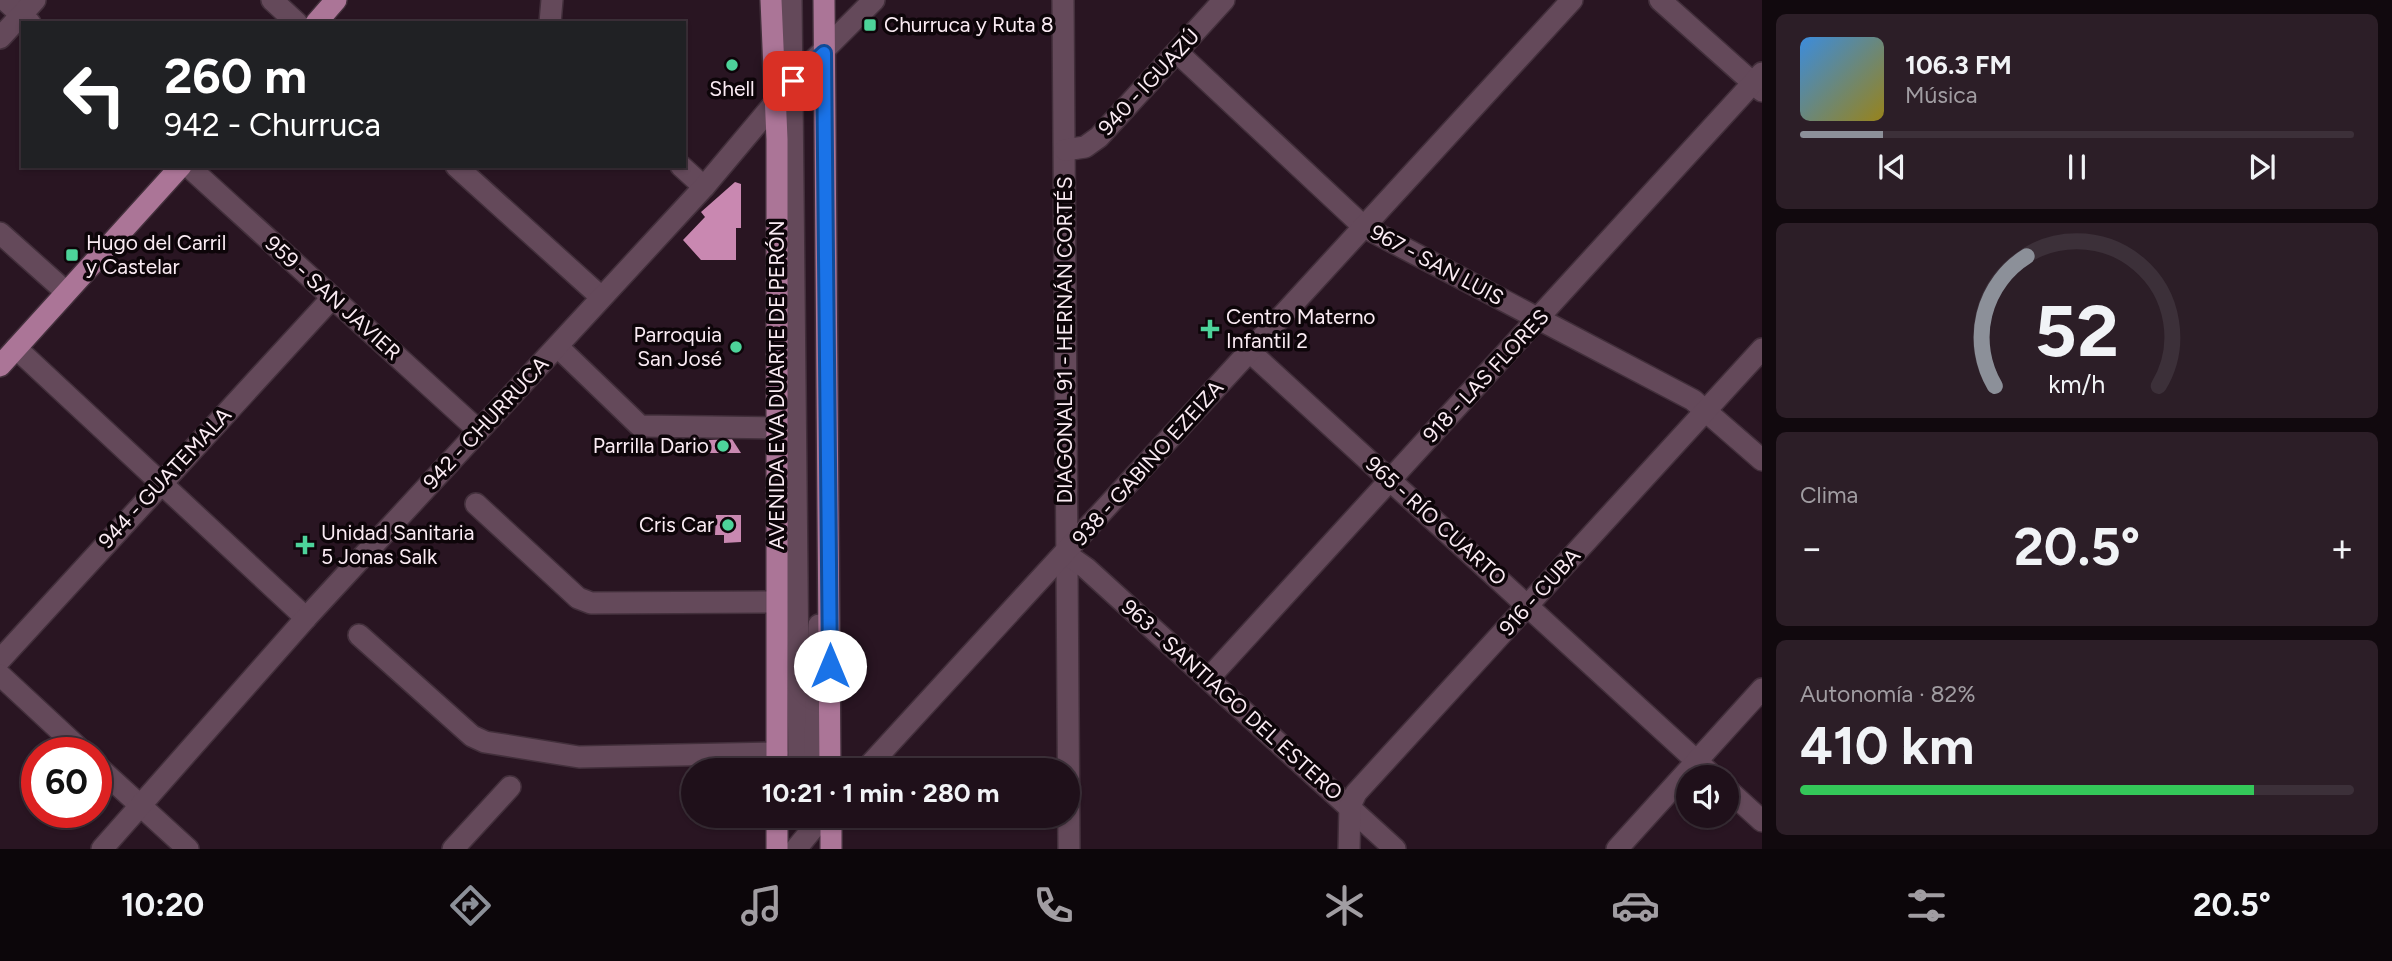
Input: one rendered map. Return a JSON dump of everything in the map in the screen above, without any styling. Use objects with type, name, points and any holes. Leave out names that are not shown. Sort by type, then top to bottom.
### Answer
[{"type":"main road","points":[[318,21],[336,0]]},
{"type":"main road","name":"AVENIDA EVA DUARTE DE PERÓN","points":[[771,0],[777,139],[777,758]]},
{"type":"main road","points":[[824,0],[830,758]]},
{"type":"main road","points":[[0,366],[179,168]]},
{"type":"main road","points":[[831,828],[831,849]]},
{"type":"street","points":[[0,38],[29,13],[5,0]]},
{"type":"street","points":[[272,0],[295,21]]},
{"type":"street","points":[[550,21],[552,0]]},
{"type":"street","points":[[791,0],[799,74],[813,758]]},
{"type":"street","points":[[799,758],[799,74],[805,0]]},
{"type":"street","name":"942 - CHURRUCA","points":[[102,849],[306,618],[704,187],[799,74],[824,53],[874,0]]},
{"type":"street","name":"DIAGONAL 91 - HERNÁN CORTÉS","points":[[1063,0],[1069,849]]},
{"type":"street","name":"940 - IGUAZÚ","points":[[1065,150],[1092,144],[1224,0]]},
{"type":"street","name":"938 - GABINO EZEIZA","points":[[876,758],[1572,0]]},
{"type":"street","points":[[1660,0],[1759,82]]},
{"type":"street","name":"967 - SAN LUIS","points":[[1177,52],[1364,227],[1541,318],[1706,410],[1762,460]]},
{"type":"street","name":"918 - LAS FLORES","points":[[1209,678],[1759,82]]},
{"type":"street","name":"959 - SAN JAVIER","points":[[190,168],[478,430]]},
{"type":"street","points":[[458,168],[601,297]]},
{"type":"street","points":[[683,168],[704,187]]},
{"type":"street","points":[[0,233],[66,292]]},
{"type":"street","name":"944 - GUATEMALA","points":[[0,660],[159,483],[332,298]]},
{"type":"street","points":[[558,347],[640,426],[777,428]]},
{"type":"street","points":[[16,348],[306,618]]},
{"type":"street","name":"916 - CUBA","points":[[1350,806],[1356,793],[1762,349]]},
{"type":"street","name":"965 - RÍO CUARTO","points":[[1249,351],[1700,765]]},
{"type":"street","points":[[476,504],[578,597],[591,603],[777,602]]},
{"type":"street","points":[[814,758],[828,509]]},
{"type":"street","name":"963 - SANTIAGO DEL ESTERO","points":[[1066,554],[1086,568],[1209,678],[1395,849]]},
{"type":"street","points":[[359,635],[472,736],[485,742],[579,757],[681,759]]},
{"type":"street","points":[[0,675],[67,737]]},
{"type":"street","points":[[1617,849],[1762,689]]},
{"type":"street","points":[[112,780],[188,849]]},
{"type":"street","points":[[453,849],[510,787]]},
{"type":"street","points":[[1739,800],[1762,821]]},
{"type":"street","points":[[1349,849],[1350,806]]},
{"type":"building","points":[[735,182],[741,184],[741,228],[736,228],[736,260],[701,260],[683,240],[705,217],[701,212]]},
{"type":"building","name":"Parrilla Dario","points":[[732,439],[741,453],[709,453],[709,440]]},
{"type":"building","name":"Cris Car","points":[[716,515],[741,515],[741,542],[724,543],[724,535],[715,535]]},
{"type":"place","name":"Churruca y Ruta 8","points":[[870,25]]},
{"type":"place","name":"Shell","points":[[732,65]]},
{"type":"place","name":"Hugo del Carril y Castelar","points":[[72,255]]},
{"type":"place","name":"Centro Materno Infantil 2","points":[[1210,329]]},
{"type":"place","name":"Parroquia San José","points":[[736,347]]},
{"type":"place","name":"Parrilla Dario","points":[[723,446]]},
{"type":"place","name":"Cris Car","points":[[728,525]]},
{"type":"place","name":"Unidad Sanitaria 5 Jonas Salk","points":[[305,545]]},
{"type":"route","points":[[793,81],[824,53],[830,666]]}]
